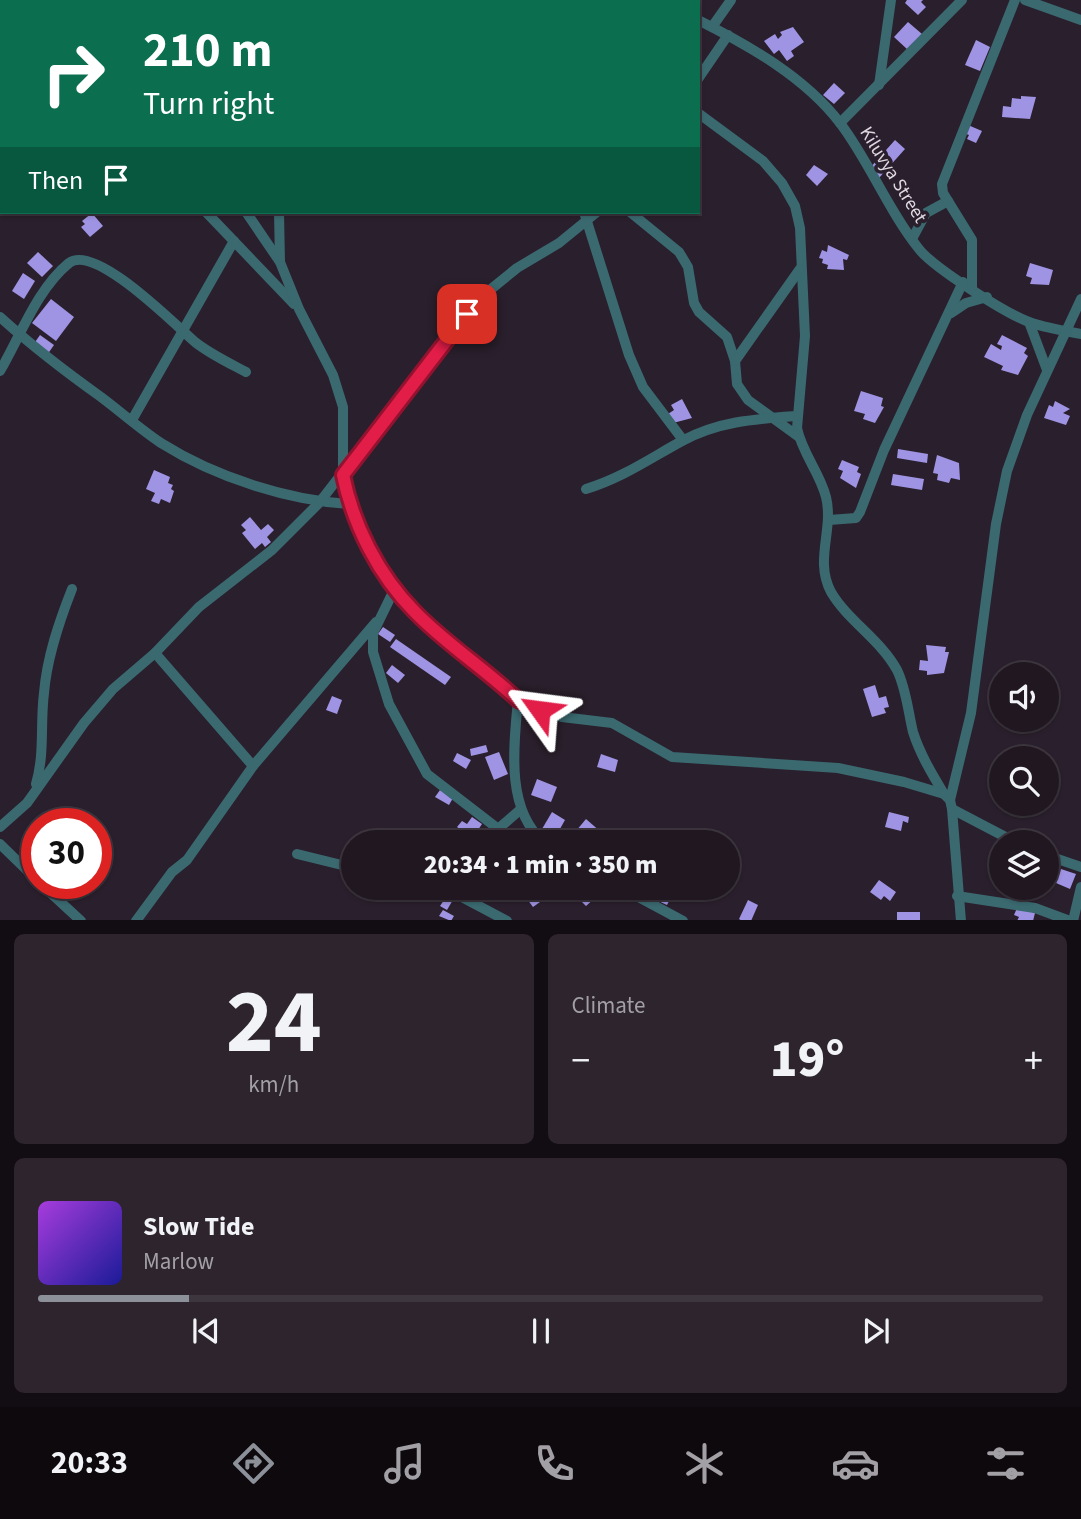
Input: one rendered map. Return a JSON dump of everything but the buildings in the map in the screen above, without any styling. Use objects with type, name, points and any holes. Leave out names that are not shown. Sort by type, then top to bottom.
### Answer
[{"type":"street","points":[[712,27],[731,0]]},
{"type":"street","points":[[878,85],[891,0]]},
{"type":"street","points":[[840,123],[962,0]]},
{"type":"street","points":[[829,520],[856,518],[860,512],[884,450],[951,313],[968,285],[972,240],[943,193],[945,174],[1015,0]]},
{"type":"street","points":[[1024,0],[1081,20]]},
{"type":"street","name":"Kiluvya Street","points":[[700,21],[728,35],[804,88],[840,123],[912,239],[929,260],[1029,322],[1081,334]]},
{"type":"street","points":[[700,71],[728,35]]},
{"type":"street","points":[[700,114],[764,162],[782,183],[795,206],[800,228],[805,336],[804,371],[797,416],[799,437],[826,496],[829,520],[822,564],[825,578],[832,593],[882,648],[898,671],[919,747],[948,801]]},
{"type":"street","points":[[912,239],[926,213],[936,205],[948,201]]},
{"type":"street","points":[[208,214],[299,309]]},
{"type":"street","points":[[247,214],[280,262],[299,309],[333,375],[342,407],[343,475],[349,504],[374,555],[415,613],[518,700],[562,717],[612,723],[672,757],[838,768],[904,782],[948,801],[995,830]]},
{"type":"street","points":[[279,214],[280,262]]},
{"type":"street","points":[[632,214],[679,252],[688,267],[694,303],[699,312],[727,337],[735,361],[737,384],[748,400],[799,437]]},
{"type":"street","points":[[0,827],[27,803],[113,689],[155,653],[199,607],[272,550],[319,503],[449,335],[485,294],[585,218],[629,355],[643,387],[683,440]]},
{"type":"street","points":[[132,420],[234,241]]},
{"type":"street","points":[[0,371],[54,279],[71,261],[86,259],[110,271],[183,329],[194,342],[246,372]]},
{"type":"street","points":[[735,361],[800,270]]},
{"type":"street","points":[[951,313],[966,303],[987,298]]},
{"type":"street","points":[[961,920],[948,801],[971,713],[996,524],[1007,471],[1047,370],[1081,299]]},
{"type":"street","points":[[0,317],[20,336],[161,443],[199,463],[248,482],[319,503],[349,504]]},
{"type":"street","points":[[1029,322],[1047,370]]},
{"type":"street","points":[[586,489],[612,481],[683,440],[732,421],[797,416]]},
{"type":"street","points":[[136,920],[172,872],[187,860],[253,766],[376,622],[395,588]]},
{"type":"street","points":[[35,790],[43,759],[43,695],[51,651],[72,589]]},
{"type":"street","points":[[376,622],[373,652],[378,675],[408,743],[427,774],[497,828],[521,810]]},
{"type":"street","points":[[155,653],[253,766]]},
{"type":"street","points":[[518,700],[515,762],[521,810],[532,830]]},
{"type":"street","points":[[0,844],[21,864]]},
{"type":"street","points":[[297,854],[341,865]]},
{"type":"street","points":[[1059,859],[1081,867]]},
{"type":"street","points":[[957,896],[1035,908],[1072,920],[1081,887]]},
{"type":"street","points":[[58,899],[81,920]]},
{"type":"street","points":[[468,900],[507,920]]},
{"type":"street","points":[[645,900],[683,920]]},
{"type":"route","points":[[467,314],[343,475],[349,504],[358,526],[395,588],[415,613],[518,700],[540,710]]}]
